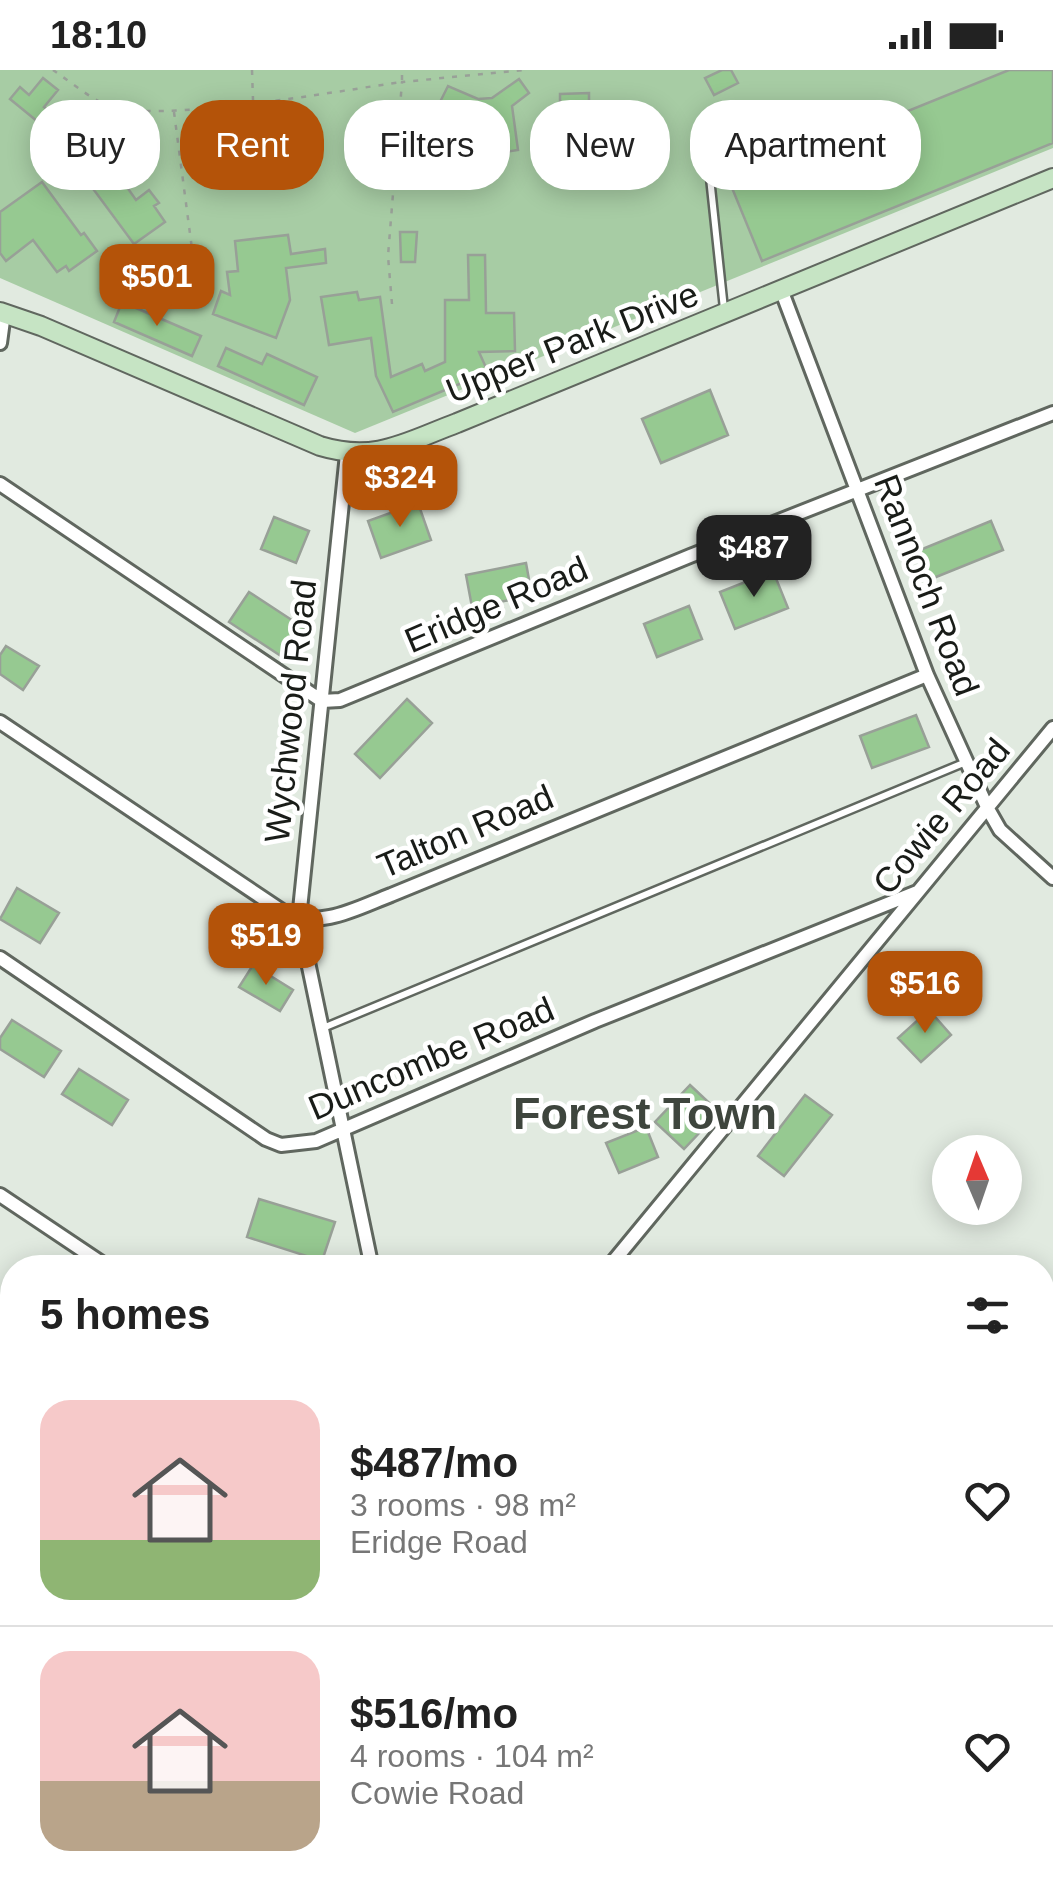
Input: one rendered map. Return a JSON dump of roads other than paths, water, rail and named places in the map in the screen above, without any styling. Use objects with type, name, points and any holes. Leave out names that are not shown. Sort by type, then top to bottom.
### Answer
[{"type":"main road","name":"Upper Park Drive","points":[[2,312],[320,446],[347,454],[380,452],[725,316],[1053,178]]},
{"type":"street","name":"Rannoch Road","points":[[782,292],[927,675],[966,762],[1000,830],[1053,878]]},
{"type":"street","points":[[0,343],[2,312]]},
{"type":"street","name":"Eridge Road","points":[[322,700],[340,700],[368,690],[690,556],[1053,413]]},
{"type":"street","name":"Wychwood Road","points":[[347,454],[298,919],[369,1255]]},
{"type":"street","points":[[0,484],[322,700]]},
{"type":"street","name":"Talton Road","points":[[298,919],[334,917],[391,895],[927,675]]},
{"type":"street","points":[[0,722],[298,919]]},
{"type":"street","name":"Cowie Road","points":[[619,1255],[1053,728]]},
{"type":"street","name":"Duncombe Road","points":[[0,958],[266,1139],[297,1145],[316,1142],[594,1021],[917,892]]},
{"type":"street","points":[[0,1195],[90,1255]]},
{"type":"lane","points":[[711,190],[725,316]]},
{"type":"lane","points":[[322,1028],[966,762]]},
{"type":"district","name":"Forest Town","points":[[645,1113]]}]
